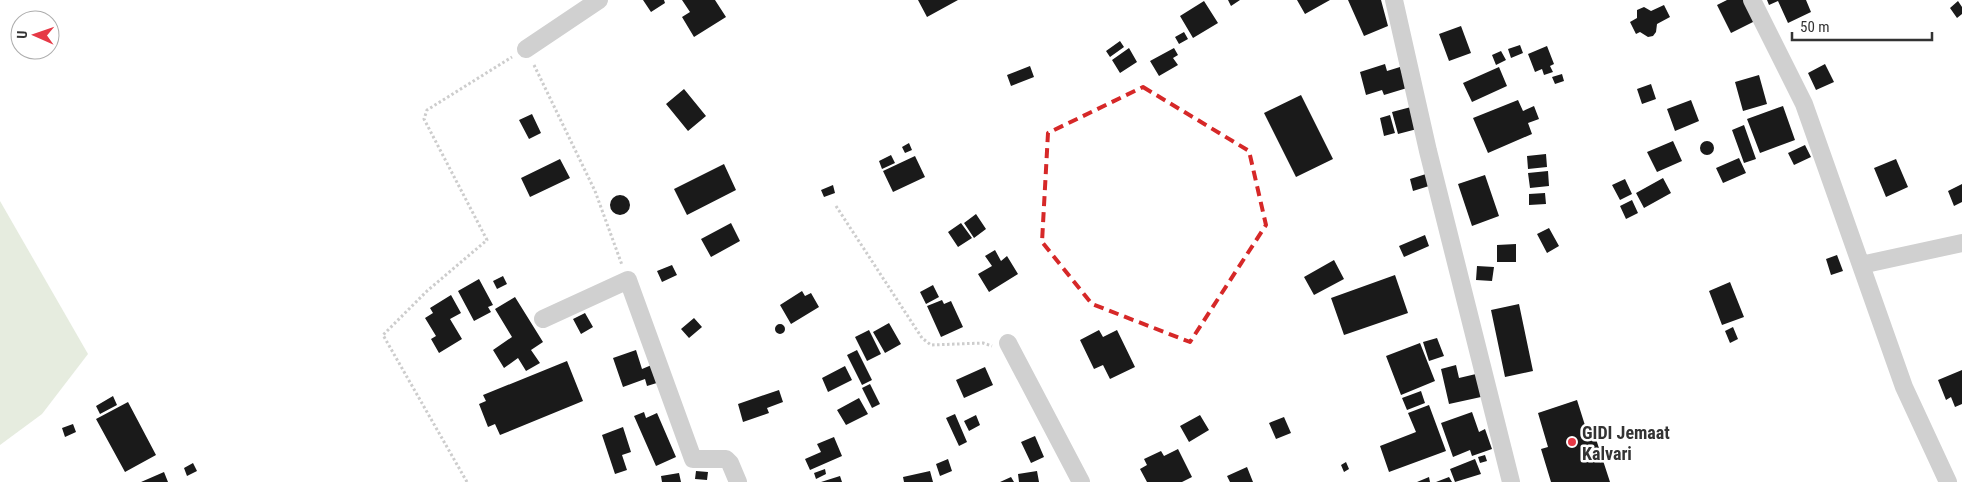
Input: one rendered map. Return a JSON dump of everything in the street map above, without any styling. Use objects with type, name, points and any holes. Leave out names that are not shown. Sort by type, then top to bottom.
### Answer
[{"type":"street","points":[[526,49],[599,0]]},
{"type":"street","points":[[1394,0],[1428,151],[1511,482]]},
{"type":"street","points":[[1752,0],[1804,104],[1904,387],[1948,482]]},
{"type":"street","points":[[1861,264],[1962,243]]},
{"type":"street","points":[[543,319],[628,280],[693,459],[726,459],[730,463],[738,482]]},
{"type":"street","points":[[1008,343],[1080,482]]},
{"type":"path","points":[[467,482],[383,335],[427,291],[487,240],[424,119],[427,110],[526,49],[595,191],[628,280]]},
{"type":"path","points":[[836,206],[922,338],[931,345],[983,343],[997,349],[1008,343]]},
{"type":"highlighted area","points":[[1143,87],[1249,151],[1266,225],[1190,342],[1092,304],[1042,242],[1048,133]]},
{"type":"shaded area","points":[[0,201],[88,354],[42,414],[0,445]]},
{"type":"building","points":[[643,0],[664,0],[665,3],[651,12]]},
{"type":"building","points":[[682,0],[715,0],[726,17],[694,37],[682,17],[690,12]]},
{"type":"building","points":[[918,0],[958,0],[927,17]]},
{"type":"building","points":[[1228,0],[1240,0],[1231,6]]},
{"type":"building","points":[[1297,0],[1330,0],[1305,14]]},
{"type":"building","points":[[1348,0],[1381,0],[1388,26],[1364,36]]},
{"type":"building","points":[[1727,0],[1745,0],[1755,21],[1731,33],[1717,5]]},
{"type":"building","points":[[1767,0],[1806,0],[1811,12],[1788,23],[1778,1],[1769,5]]},
{"type":"building","points":[[1204,1],[1218,23],[1193,38],[1180,16]]},
{"type":"building","points":[[1958,1],[1962,7],[1962,14],[1957,18],[1950,8]]},
{"type":"building","points":[[1664,5],[1670,17],[1657,24],[1656,32],[1653,36],[1648,37],[1640,32],[1636,34],[1630,22],[1637,18],[1637,10],[1644,7],[1651,11]]},
{"type":"building","points":[[1461,26],[1471,53],[1449,61],[1439,34]]},
{"type":"building","points":[[1184,32],[1188,39],[1179,44],[1175,37]]},
{"type":"building","points":[[1120,41],[1124,47],[1110,57],[1106,51]]},
{"type":"building","points":[[1520,45],[1523,53],[1511,58],[1508,49]]},
{"type":"building","points":[[1547,46],[1554,64],[1550,66],[1553,72],[1544,75],[1542,69],[1535,72],[1528,54]]},
{"type":"building","points":[[1129,48],[1137,62],[1120,73],[1112,60]]},
{"type":"building","points":[[1174,48],[1178,55],[1173,58],[1178,65],[1159,76],[1150,61]]},
{"type":"building","points":[[1501,51],[1506,60],[1496,65],[1492,55]]},
{"type":"building","points":[[1385,64],[1387,71],[1400,67],[1407,88],[1384,95],[1382,90],[1366,95],[1360,72]]},
{"type":"building","points":[[1825,64],[1834,82],[1816,90],[1808,73]]},
{"type":"building","points":[[1030,66],[1034,77],[1011,86],[1007,75]]},
{"type":"building","points":[[1499,67],[1507,86],[1472,102],[1463,83]]},
{"type":"building","points":[[1562,74],[1564,81],[1555,84],[1552,77]]},
{"type":"building","points":[[1759,75],[1767,104],[1743,111],[1735,82]]},
{"type":"building","points":[[1651,84],[1656,99],[1642,104],[1637,89]]},
{"type":"building","points":[[684,89],[706,116],[688,131],[666,104]]},
{"type":"building","points":[[1301,95],[1333,159],[1296,177],[1264,113]]},
{"type":"building","points":[[1518,100],[1523,111],[1534,106],[1539,119],[1528,123],[1532,134],[1488,153],[1473,118]]},
{"type":"building","points":[[1691,100],[1699,121],[1675,131],[1667,109]]},
{"type":"building","points":[[1783,106],[1795,140],[1760,153],[1747,119]]},
{"type":"building","points":[[1411,107],[1417,129],[1398,134],[1392,112]]},
{"type":"building","points":[[532,114],[541,133],[529,139],[519,120]]},
{"type":"building","points":[[1390,115],[1395,133],[1384,136],[1380,118]]},
{"type":"building","points":[[1744,125],[1756,159],[1744,163],[1732,130]]},
{"type":"building","points":[[1673,141],[1682,161],[1657,172],[1647,152]]},
{"type":"building","points":[[1707,141],[1712,143],[1714,148],[1712,153],[1707,155],[1702,153],[1700,148],[1702,143]]},
{"type":"building","points":[[909,143],[912,150],[905,153],[902,147]]},
{"type":"building","points":[[1805,145],[1811,157],[1794,165],[1788,153]]},
{"type":"building","points":[[1546,154],[1547,167],[1528,169],[1527,156]]},
{"type":"building","points":[[891,155],[895,163],[882,169],[879,161]]},
{"type":"building","points":[[915,156],[925,177],[893,192],[883,171]]},
{"type":"building","points":[[1739,158],[1746,173],[1723,183],[1716,168]]},
{"type":"building","points":[[560,159],[570,178],[530,197],[521,178]]},
{"type":"building","points":[[1896,159],[1908,187],[1886,197],[1874,168]]},
{"type":"building","points":[[724,164],[736,190],[687,215],[674,189]]},
{"type":"building","points":[[1548,171],[1549,186],[1530,188],[1528,173]]},
{"type":"building","points":[[1426,174],[1429,186],[1413,191],[1410,179]]},
{"type":"building","points":[[1485,175],[1499,216],[1472,226],[1458,184]]},
{"type":"building","points":[[1663,178],[1671,193],[1644,208],[1636,193]]},
{"type":"building","points":[[1625,179],[1632,194],[1620,200],[1612,185]]},
{"type":"building","points":[[1962,184],[1962,202],[1954,206],[1948,191]]},
{"type":"building","points":[[833,185],[835,193],[824,197],[821,190]]},
{"type":"building","points":[[1545,193],[1546,204],[1529,205],[1529,194]]},
{"type":"building","points":[[620,195],[627,198],[630,205],[627,212],[620,215],[613,212],[610,205],[613,198]]},
{"type":"building","points":[[1632,200],[1638,213],[1626,219],[1620,206]]},
{"type":"building","points":[[976,214],[986,229],[974,238],[964,223]]},
{"type":"building","points":[[731,223],[740,241],[711,257],[701,239]]},
{"type":"building","points":[[961,223],[972,238],[958,247],[948,232]]},
{"type":"building","points":[[1549,228],[1559,246],[1547,253],[1537,234]]},
{"type":"building","points":[[1425,235],[1429,246],[1404,257],[1399,246]]},
{"type":"building","points":[[1516,244],[1516,262],[1497,262],[1497,245]]},
{"type":"building","points":[[995,250],[1001,261],[1007,256],[1018,274],[989,292],[978,274],[992,266],[985,256]]},
{"type":"building","points":[[1837,255],[1843,271],[1831,275],[1826,259]]},
{"type":"building","points":[[1334,260],[1344,279],[1314,295],[1304,277]]},
{"type":"building","points":[[672,265],[677,275],[662,282],[657,271]]},
{"type":"building","points":[[1477,266],[1494,267],[1492,281],[1476,280]]},
{"type":"building","points":[[1395,275],[1408,313],[1344,335],[1331,298]]},
{"type":"building","points":[[503,276],[507,284],[497,289],[493,281]]},
{"type":"building","points":[[479,279],[493,305],[488,307],[491,312],[474,321],[458,291]]},
{"type":"building","points":[[1730,282],[1744,317],[1722,325],[1709,291]]},
{"type":"building","points":[[933,285],[939,297],[926,304],[920,292]]},
{"type":"building","points":[[802,291],[805,296],[811,293],[819,307],[791,324],[780,305]]},
{"type":"building","points":[[451,295],[461,313],[450,319],[462,339],[439,353],[431,339],[436,336],[425,318],[433,313],[430,308]]},
{"type":"building","points":[[515,297],[543,342],[531,350],[540,363],[526,371],[518,358],[504,368],[493,350],[512,337],[495,309]]},
{"type":"building","points":[[942,300],[944,304],[951,301],[963,327],[941,337],[927,306]]},
{"type":"building","points":[[1519,304],[1533,371],[1505,377],[1491,310]]},
{"type":"building","points":[[585,313],[593,327],[581,334],[573,319]]},
{"type":"building","points":[[694,318],[702,327],[689,338],[681,329]]},
{"type":"building","points":[[889,323],[901,344],[885,353],[873,332]]},
{"type":"building","points":[[778,324],[782,324],[785,329],[784,333],[778,334],[775,331],[775,327]]},
{"type":"building","points":[[1733,327],[1738,339],[1730,343],[1725,331]]},
{"type":"building","points":[[869,330],[881,354],[867,361],[855,337]]},
{"type":"building","points":[[1099,330],[1103,337],[1117,330],[1135,367],[1110,379],[1103,365],[1094,369],[1080,340]]},
{"type":"building","points":[[1437,338],[1444,356],[1429,361],[1423,342]]},
{"type":"building","points":[[1420,343],[1435,381],[1401,395],[1386,356]]},
{"type":"building","points":[[636,350],[642,369],[654,364],[660,382],[647,386],[645,379],[623,387],[613,358]]},
{"type":"building","points":[[857,350],[872,380],[862,385],[847,355]]},
{"type":"building","points":[[567,361],[583,401],[500,435],[495,424],[488,427],[479,404],[486,401],[483,395]]},
{"type":"building","points":[[1456,365],[1459,378],[1476,374],[1481,397],[1449,404],[1441,369]]},
{"type":"building","points":[[845,366],[852,380],[828,392],[822,378]]},
{"type":"building","points":[[985,367],[993,385],[964,398],[956,380]]},
{"type":"building","points":[[1962,370],[1962,404],[1955,407],[1951,397],[1946,400],[1938,380]]},
{"type":"building","points":[[870,384],[880,404],[872,408],[862,388]]},
{"type":"building","points":[[779,390],[783,402],[767,408],[769,413],[743,422],[738,404]]},
{"type":"building","points":[[1421,391],[1425,403],[1407,410],[1402,398]]},
{"type":"building","points":[[113,396],[117,405],[100,414],[96,406]]},
{"type":"building","points":[[859,398],[868,414],[846,425],[837,410]]},
{"type":"building","name":"GIDI Jemaat Kalvari","points":[[1577,400],[1589,438],[1595,436],[1610,482],[1551,482],[1541,449],[1548,447],[1538,413]]},
{"type":"building","points":[[128,402],[156,455],[125,472],[96,419]]},
{"type":"building","points":[[1429,405],[1446,451],[1389,472],[1380,446],[1416,432],[1408,413]]},
{"type":"building","points":[[644,412],[646,418],[657,413],[676,457],[656,466],[634,416]]},
{"type":"building","points":[[1472,412],[1479,432],[1485,429],[1492,449],[1472,456],[1470,450],[1453,457],[1441,423]]},
{"type":"building","points":[[955,414],[967,442],[959,446],[946,418]]},
{"type":"building","points":[[976,415],[980,425],[969,431],[964,421]]},
{"type":"building","points":[[1200,415],[1209,430],[1189,442],[1180,426]]},
{"type":"building","points":[[1284,417],[1291,433],[1276,439],[1269,423]]},
{"type":"building","points":[[73,424],[76,432],[65,437],[62,428]]},
{"type":"building","points":[[623,427],[631,452],[622,455],[627,470],[615,474],[602,435]]},
{"type":"building","points":[[1035,436],[1044,457],[1031,463],[1021,442]]},
{"type":"building","points":[[834,437],[842,456],[810,470],[805,459],[821,452],[817,444]]},
{"type":"building","points":[[1178,449],[1192,477],[1182,482],[1147,482],[1140,469],[1147,465],[1144,459],[1161,451],[1164,456]]},
{"type":"building","points":[[1485,455],[1487,461],[1480,463],[1478,457]]},
{"type":"building","points":[[948,459],[952,471],[940,476],[936,464]]},
{"type":"building","points":[[1475,459],[1481,474],[1455,482],[1450,469]]},
{"type":"building","points":[[1346,462],[1349,469],[1344,472],[1341,465]]},
{"type":"building","points":[[193,463],[197,471],[187,476],[184,468]]},
{"type":"building","points":[[1247,467],[1253,482],[1230,482],[1227,476]]},
{"type":"building","points":[[825,469],[826,474],[816,479],[814,473]]},
{"type":"building","points":[[696,471],[708,472],[707,480],[695,479]]},
{"type":"building","points":[[930,471],[933,482],[904,482],[903,477]]},
{"type":"building","points":[[1037,471],[1039,482],[1019,482],[1018,474]]},
{"type":"building","points":[[164,472],[168,482],[141,482]]},
{"type":"building","points":[[679,473],[681,482],[662,482],[661,476]]},
{"type":"building","points":[[840,476],[842,482],[821,482]]},
{"type":"building","points":[[1011,477],[1014,482],[1000,482]]},
{"type":"building","points":[[1429,477],[1430,482],[1417,482]]},
{"type":"building","points":[[1449,477],[1452,482],[1436,482]]},
{"type":"place","name":"GIDI Jemaat Kalvari","points":[[1572,442]]}]
